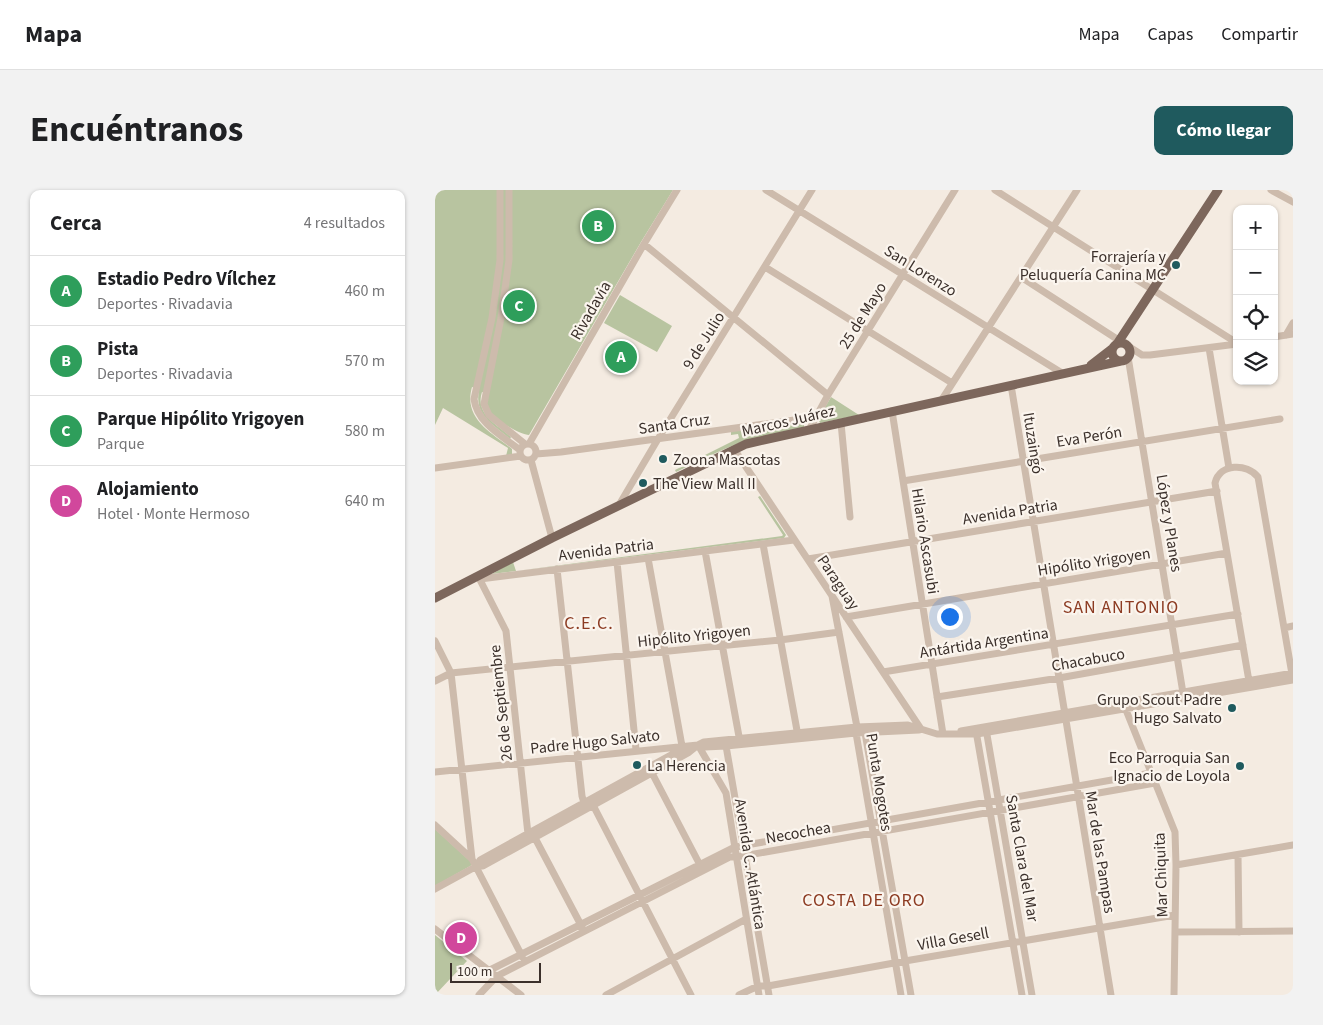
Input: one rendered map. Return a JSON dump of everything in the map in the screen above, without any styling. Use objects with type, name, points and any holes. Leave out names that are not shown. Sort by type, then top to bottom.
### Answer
[{"type":"main road","name":"Marcos Juárez","points":[[1087,368],[1120,345],[1218,190]]},
{"type":"main road","points":[[1120,345],[1130,352],[1125,359],[1117,359],[1113,356],[1120,345]]},
{"type":"main road","name":"Marcos Juárez","points":[[435,598],[479,578],[552,538],[749,443],[1125,359]]},
{"type":"street","points":[[500,190],[499,260],[492,318],[474,399],[476,409],[482,420],[524,449]]},
{"type":"street","points":[[509,190],[509,260],[501,318],[484,396],[484,404],[489,415],[524,449],[524,459],[533,457]]},
{"type":"street","name":"Rivadavia","points":[[524,449],[677,190]]},
{"type":"street","name":"San Lorenzo","points":[[766,190],[1062,373]]},
{"type":"street","name":"9 de Julio","points":[[619,505],[812,190]]},
{"type":"street","name":"25 de Mayo","points":[[809,430],[828,395],[955,190]]},
{"type":"street","points":[[995,190],[1233,340]]},
{"type":"street","points":[[941,401],[1077,190]]},
{"type":"street","points":[[1271,190],[1293,202]]},
{"type":"street","points":[[500,242],[509,242]]},
{"type":"street","points":[[644,244],[828,395]]},
{"type":"street","points":[[765,267],[952,383]]},
{"type":"street","points":[[1021,277],[1120,345],[1142,355],[1233,344]]},
{"type":"street","points":[[1289,335],[1293,323]]},
{"type":"street","points":[[1209,348],[1229,468]]},
{"type":"street","name":"López y Planes","points":[[1125,359],[1143,441],[1183,693]]},
{"type":"street","name":"Ituzaingó","points":[[1011,385],[1065,716]]},
{"type":"street","name":"Hilario Ascasubi","points":[[892,411],[943,734]]},
{"type":"street","name":"Santa Cruz","points":[[533,457],[816,417]]},
{"type":"street","name":"Eva Perón","points":[[903,481],[1280,419]]},
{"type":"street","points":[[841,423],[850,517]]},
{"type":"street","points":[[435,468],[535,447],[533,457],[552,538]]},
{"type":"street","name":"Paraguay","points":[[734,449],[921,730]]},
{"type":"street","points":[[1249,684],[1215,483],[1218,475],[1229,468],[1246,468],[1258,477],[1293,677]]},
{"type":"street","name":"Avenida Patria","points":[[807,559],[1217,491]]},
{"type":"street","name":"Avenida Patria","points":[[479,578],[795,540]]},
{"type":"street","points":[[763,544],[798,736]]},
{"type":"street","points":[[705,551],[740,742]]},
{"type":"street","name":"Hipólito Yrigoyen","points":[[846,617],[1227,553]]},
{"type":"street","points":[[647,558],[682,746],[688,753]]},
{"type":"street","points":[[617,562],[636,750]]},
{"type":"street","points":[[557,569],[577,756],[584,801]]},
{"type":"street","name":"26 de Septiembre","points":[[479,578],[506,631],[521,762],[532,836]]},
{"type":"street","points":[[832,596],[857,730]]},
{"type":"street","name":"Antártida Argentina","points":[[883,672],[1237,614]]},
{"type":"street","points":[[1283,628],[1293,626]]},
{"type":"street","name":"Hipólito Yrigoyen","points":[[435,681],[451,673],[780,640],[839,632]]},
{"type":"street","points":[[435,641],[451,673],[473,859]]},
{"type":"street","name":"Chacabuco","points":[[937,698],[1243,646]]},
{"type":"street","name":"Padre Hugo Salvato","points":[[435,772],[682,746],[704,742],[740,742],[908,725],[937,734],[986,730],[1293,677]]},
{"type":"street","name":"Padre Hugo Salvato","points":[[1125,706],[1183,693],[1249,684]]},
{"type":"street","name":"Mar Chiquita","points":[[1125,706],[1175,832],[1174,995]]},
{"type":"street","name":"Mar de las Pampas","points":[[1065,716],[1111,995]]},
{"type":"street","name":"Punta Mogotes","points":[[901,995],[857,730],[865,733],[911,995]]},
{"type":"street","name":"Padre Hugo Salvato","points":[[865,733],[921,730]]},
{"type":"street","name":"Santa Clara del Mar","points":[[986,730],[1032,995]]},
{"type":"street","name":"Santa Clara del Mar","points":[[976,731],[1022,995]]},
{"type":"street","name":"Avenida C. Atlántica","points":[[726,743],[769,995]]},
{"type":"street","points":[[435,889],[477,866],[480,860],[593,805],[688,753],[698,744]]},
{"type":"street","name":"Avenida C. Atlántica","points":[[698,744],[724,787],[759,995]]},
{"type":"street","points":[[532,836],[584,801],[680,750],[682,746]]},
{"type":"street","points":[[652,773],[700,865]]},
{"type":"street","name":"Necochea","points":[[642,899],[735,846],[1151,773]]},
{"type":"street","name":"Necochea","points":[[490,970],[523,958],[730,857],[739,857],[1155,783]]},
{"type":"street","points":[[584,801],[593,805],[691,995]]},
{"type":"street","points":[[435,825],[473,859],[523,958]]},
{"type":"street","points":[[532,836],[583,928]]},
{"type":"street","points":[[1176,865],[1293,845]]},
{"type":"street","points":[[1238,855],[1239,932]]},
{"type":"street","name":"Villa Gesell","points":[[739,995],[758,986],[767,986],[1099,927],[1175,916]]},
{"type":"street","points":[[606,995],[746,919]]},
{"type":"street","points":[[435,929],[521,995]]},
{"type":"street","points":[[1175,932],[1293,931]]},
{"type":"street","name":"Necochea","points":[[479,995],[497,976],[523,958]]},
{"type":"green space","points":[[435,190],[673,190],[529,435],[513,429],[494,416],[487,407],[488,394],[482,392],[481,406],[484,412],[493,423],[511,437],[510,439],[491,424],[479,407],[479,390],[472,387],[471,408],[481,424],[512,449],[512,454],[506,456],[508,448],[443,408],[435,425]]},
{"type":"green space","points":[[620,295],[672,326],[657,352],[604,323]]},
{"type":"green space","points":[[831,397],[859,415],[820,423],[818,419]]},
{"type":"green space","points":[[799,422],[804,427],[746,440],[676,472],[675,470],[739,438],[738,434],[731,435],[731,431]]},
{"type":"green space","points":[[760,496],[786,535],[784,538],[492,574],[513,562],[516,571],[782,536],[758,497]]},
{"type":"green space","points":[[435,829],[472,865],[435,886]]},
{"type":"green space","points":[[435,935],[467,961],[435,995]]},
{"type":"place","name":"Pista","points":[[598,226]]},
{"type":"place","name":"Forrajería y Peluquería Canina MC","points":[[1176,265]]},
{"type":"place","name":"Parque Hipólito Yrigoyen","points":[[519,306]]},
{"type":"place","name":"Estadio Pedro Vílchez","points":[[621,357]]},
{"type":"place","name":"Zoona Mascotas","points":[[663,459]]},
{"type":"place","name":"The View Mall II","points":[[643,483]]},
{"type":"place","name":"Grupo Scout Padre Hugo Salvato","points":[[1232,708]]},
{"type":"place","name":"La Herencia","points":[[637,765]]},
{"type":"place","name":"Eco Parroquia San Ignacio de Loyola","points":[[1240,766]]},
{"type":"place","name":"Alojamiento","points":[[461,938]]},
{"type":"district","name":"SAN ANTONIO","points":[[1121,607]]},
{"type":"district","name":"C.E.C.","points":[[589,623]]},
{"type":"district","name":"COSTA DE ORO","points":[[864,900]]}]
